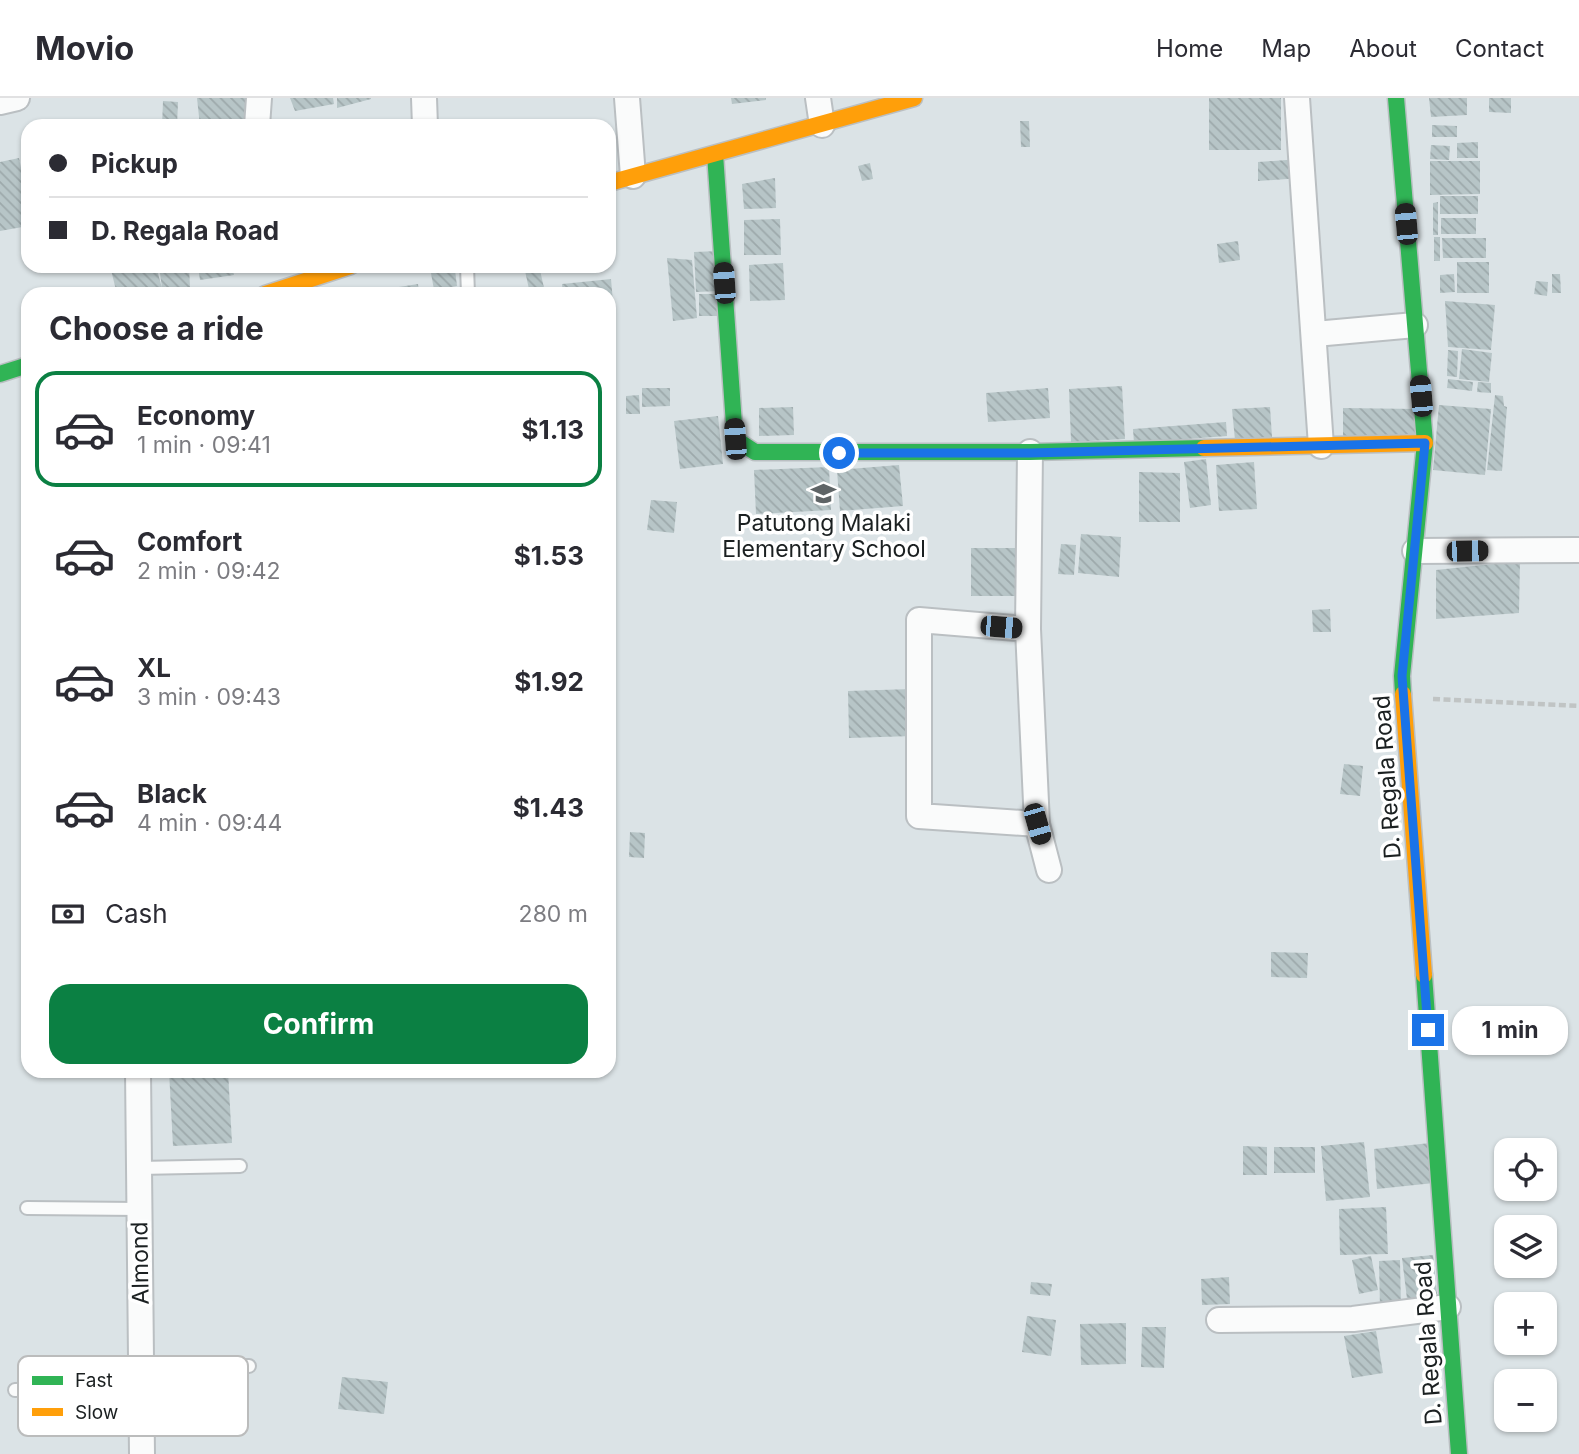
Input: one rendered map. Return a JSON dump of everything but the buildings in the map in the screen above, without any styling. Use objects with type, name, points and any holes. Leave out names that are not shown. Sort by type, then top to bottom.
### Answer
[{"type":"street","points":[[0,102],[17,98]]},
{"type":"street","points":[[258,119],[259,98]]},
{"type":"street","points":[[424,98],[425,119]]},
{"type":"street","points":[[626,98],[633,176]]},
{"type":"street","points":[[818,98],[822,125]]},
{"type":"street","points":[[616,181],[914,98]]},
{"type":"street","points":[[1297,98],[1321,446]]},
{"type":"street","name":"D. Regala Road","points":[[1396,98],[1425,443],[1402,676],[1459,1454]]},
{"type":"street","points":[[715,154],[735,439],[755,452],[1030,453],[1425,443]]},
{"type":"street","points":[[273,283],[319,273]]},
{"type":"street","points":[[1315,334],[1415,325]]},
{"type":"street","points":[[0,374],[21,367]]},
{"type":"street","points":[[1030,453],[1028,629],[1037,824],[1049,870]]},
{"type":"street","points":[[1415,551],[1579,550]]},
{"type":"street","points":[[1028,629],[919,620],[919,816],[1037,824]]},
{"type":"street","name":"Almond","points":[[138,1078],[141,1356]]},
{"type":"street","points":[[1219,1321],[1353,1319],[1448,1307]]},
{"type":"street","name":"Almond","points":[[142,1436],[142,1454]]},
{"type":"lane","points":[[139,1168],[240,1166]]},
{"type":"lane","points":[[27,1208],[139,1209]]},
{"type":"path","points":[[1404,697],[1579,706]]},
{"type":"traffic: fast","points":[[1396,98],[1425,443],[1402,676],[1403,694]]},
{"type":"traffic: fast","points":[[715,154],[735,439],[755,452],[1030,452],[1204,448]]},
{"type":"traffic: fast","points":[[0,374],[21,367]]},
{"type":"traffic: fast","points":[[1424,975],[1459,1454]]},
{"type":"traffic: slow","points":[[616,181],[914,98]]},
{"type":"traffic: slow","points":[[286,287],[330,273]]},
{"type":"traffic: slow","points":[[1204,448],[1425,443]]},
{"type":"traffic: slow","points":[[1403,694],[1424,975]]},
{"type":"place","name":"Patutong Malaki Elementary School","points":[[824,493]]},
{"type":"route","points":[[839,453],[1030,453],[1425,443],[1402,676],[1428,1030]]}]
